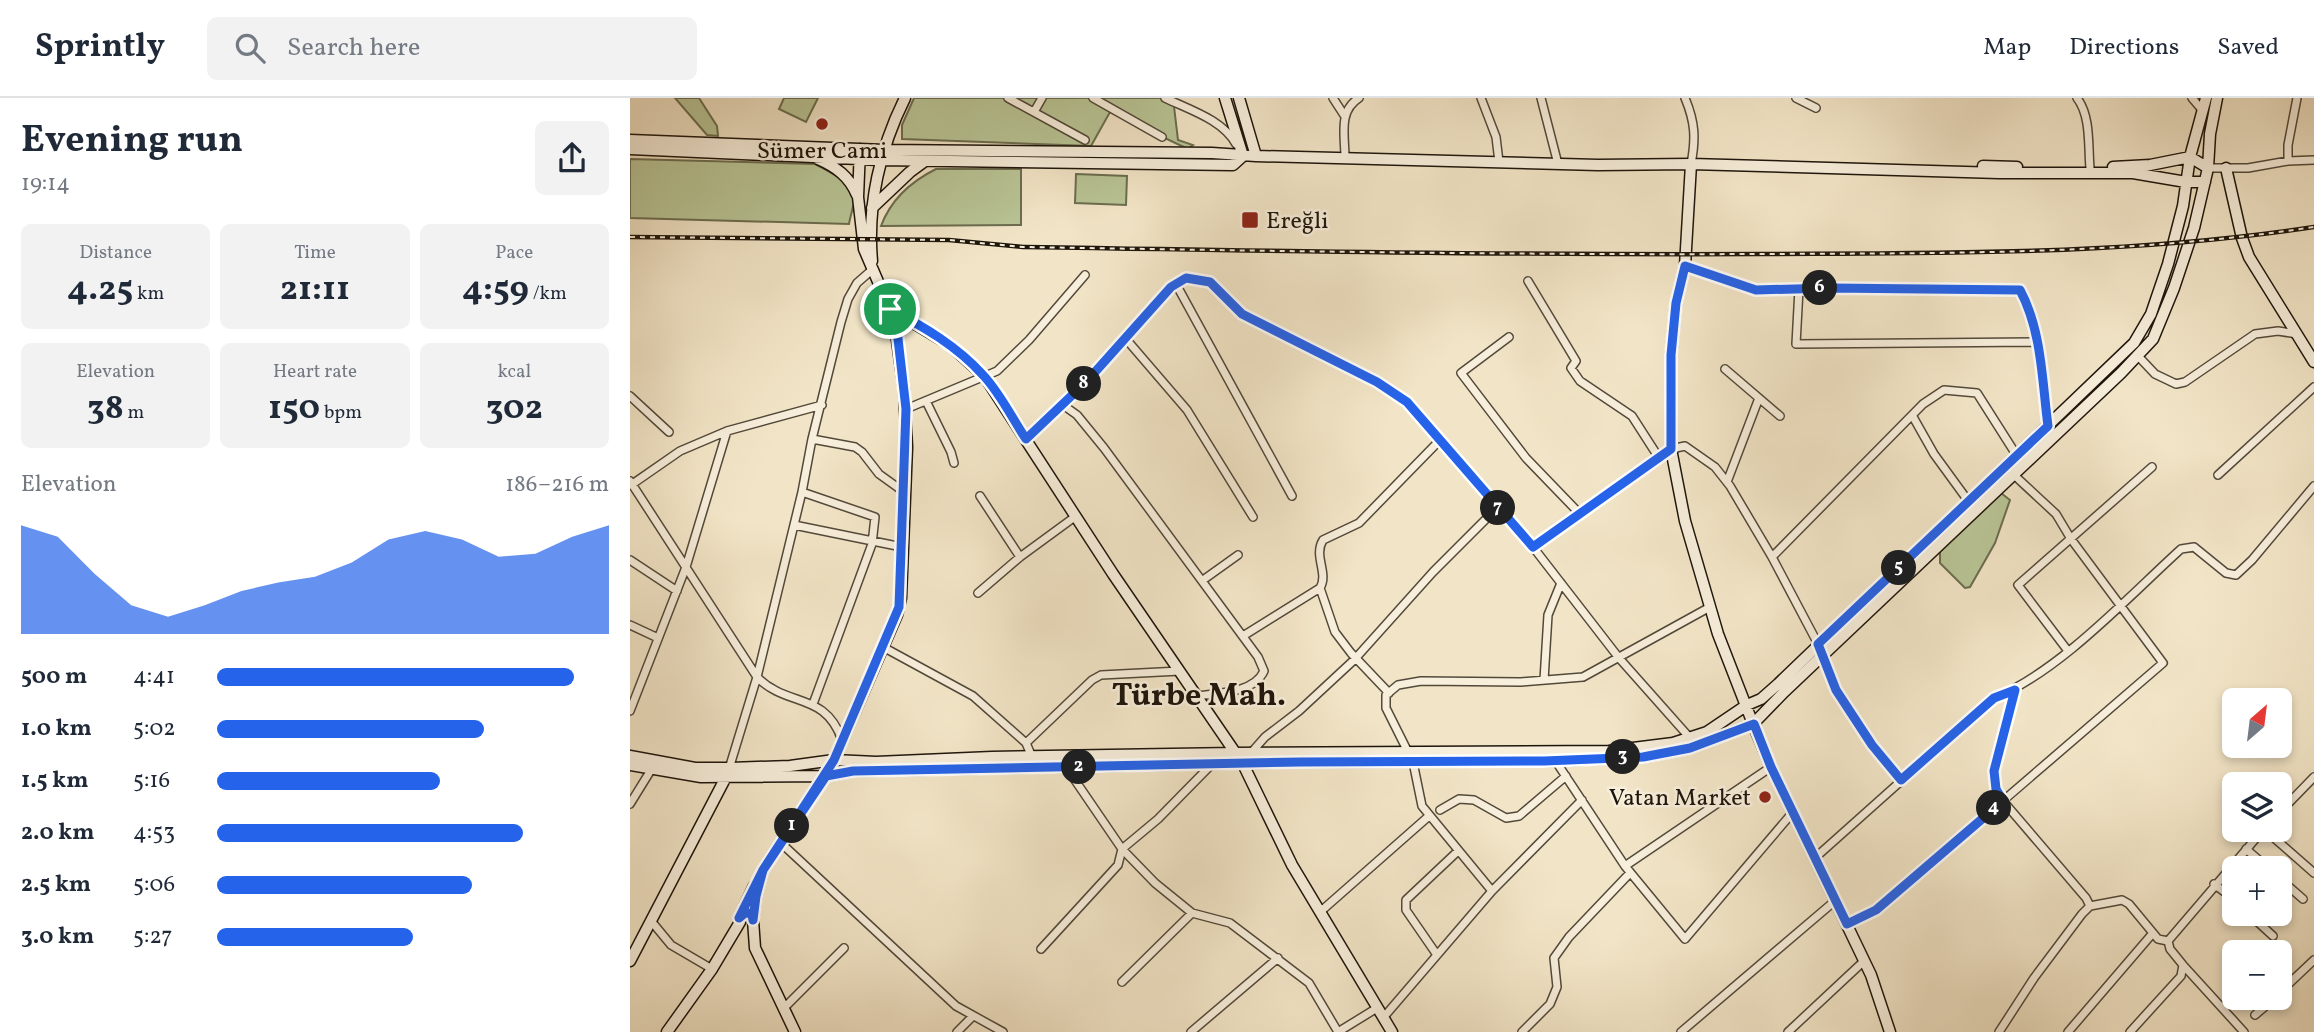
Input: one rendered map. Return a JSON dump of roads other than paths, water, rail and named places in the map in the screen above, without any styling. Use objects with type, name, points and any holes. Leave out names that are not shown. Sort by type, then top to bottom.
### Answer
[{"type":"main road","points":[[873,269],[870,230],[872,209],[888,134],[905,98]]},
{"type":"main road","points":[[1225,98],[1243,156]]},
{"type":"main road","points":[[1239,98],[1256,156]]},
{"type":"main road","points":[[630,756],[728,773],[826,776],[853,771],[1243,764],[1548,751],[1609,751],[1673,743],[1707,732],[1747,705],[1761,699],[2134,343],[2151,314],[2177,232],[2190,157],[2206,98]]},
{"type":"main road","points":[[630,765],[701,777],[834,760],[876,762],[1251,753],[1556,761],[1643,757],[1690,748],[1754,724],[2153,340],[2175,288],[2194,228],[2208,168],[2210,134],[2217,98]]},
{"type":"main road","points":[[630,140],[883,155],[1145,152],[1558,164],[2133,173],[2186,182],[2205,182]]},
{"type":"main road","points":[[630,149],[814,158],[859,154]]},
{"type":"main road","points":[[667,1032],[712,969],[740,922],[763,870],[826,776],[899,607],[906,409],[897,330],[864,249],[858,197],[859,154]]},
{"type":"main road","points":[[883,155],[925,161],[1233,164],[1243,156]]},
{"type":"main road","points":[[1963,171],[1980,166],[2090,168],[2150,165],[2190,157],[2208,168]]},
{"type":"main road","points":[[814,158],[843,173],[858,197]]},
{"type":"main road","points":[[872,209],[925,161]]},
{"type":"main road","points":[[1691,164],[1685,266],[1676,303],[1671,355],[1671,449],[1685,521],[1718,634],[1771,767],[1864,961],[1891,1032]]},
{"type":"main road","points":[[2226,168],[2249,257],[2314,362]]},
{"type":"main road","points":[[890,309],[950,345],[985,377],[1243,764],[1292,865],[1392,1032]]},
{"type":"main road","points":[[630,961],[728,773]]},
{"type":"main road","points":[[755,948],[753,920],[763,870]]},
{"type":"main road","points":[[740,922],[750,926],[753,920]]},
{"type":"main road","points":[[740,922],[795,1032]]},
{"type":"street","points":[[1008,98],[1085,140]]},
{"type":"street","points":[[1034,112],[1042,98]]},
{"type":"street","points":[[1093,98],[1162,137]]},
{"type":"street","points":[[1165,98],[1230,133],[1243,156]]},
{"type":"street","points":[[1333,98],[1344,115]]},
{"type":"street","points":[[1345,158],[1344,115],[1350,104],[1359,98]]},
{"type":"street","points":[[1481,98],[1496,137],[1499,162]]},
{"type":"street","points":[[1541,98],[1558,164]]},
{"type":"street","points":[[1685,98],[1691,114],[1695,140],[1691,164]]},
{"type":"street","points":[[1796,98],[1816,108]]},
{"type":"street","points":[[2077,98],[2084,106],[2090,168]]},
{"type":"street","points":[[2192,98],[2204,112]]},
{"type":"street","points":[[2288,162],[2288,145],[2297,98]]},
{"type":"street","points":[[2208,168],[2248,168],[2314,160]]},
{"type":"street","points":[[1685,266],[1756,290],[2020,290],[2029,307],[2037,342],[2048,426]]},
{"type":"street","points":[[728,773],[757,677],[802,492],[811,439],[848,299],[857,283],[873,269]]},
{"type":"street","points":[[906,409],[997,371],[1029,340],[1085,275]]},
{"type":"street","points":[[1026,439],[1063,405],[1176,284],[1186,278],[1210,282],[1242,314],[1377,382],[1407,402],[1533,547],[1619,658],[1689,738]]},
{"type":"street","points":[[1528,281],[1576,361],[1572,368],[1580,381],[1632,416],[1659,458]]},
{"type":"street","points":[[1176,284],[1292,496]]},
{"type":"street","points":[[1799,289],[1796,344],[2037,342]]},
{"type":"street","points":[[2138,356],[2155,374],[2176,384],[2185,382],[2255,334],[2278,331],[2297,334]]},
{"type":"street","points":[[1509,337],[1461,373],[1526,458],[1580,514]]},
{"type":"street","points":[[1126,339],[1187,410],[1253,517]]},
{"type":"street","points":[[1725,369],[1780,416]]},
{"type":"street","points":[[2218,475],[2314,387]]},
{"type":"street","points":[[1772,557],[1912,415],[1944,390],[1978,393],[2017,456]]},
{"type":"street","points":[[630,396],[669,432]]},
{"type":"street","points":[[1727,482],[1759,398]]},
{"type":"street","points":[[926,401],[954,463]]},
{"type":"street","points":[[822,405],[727,431],[680,451],[631,483],[757,677],[767,687],[824,710],[833,720],[842,740]]},
{"type":"street","points":[[1063,405],[1077,415],[1104,448],[1203,580],[1265,671],[1261,679],[1243,689],[1197,696]]},
{"type":"street","points":[[1912,415],[1934,454],[1969,502]]},
{"type":"street","points":[[630,711],[633,693],[686,567],[727,431]]},
{"type":"street","points":[[811,439],[855,447],[879,474],[904,492]]},
{"type":"street","points":[[1243,636],[1320,588],[1323,582],[1318,552],[1323,540],[1359,523],[1440,440]]},
{"type":"street","points":[[1533,547],[1671,449],[1685,446],[1715,467],[1727,482],[1772,557],[1818,644],[1836,690],[1872,745],[1901,780]]},
{"type":"street","points":[[2068,651],[2018,585],[2152,467]]},
{"type":"street","points":[[1847,924],[1876,910],[2163,663],[2071,539],[2056,514],[2014,475]]},
{"type":"street","points":[[1816,857],[1994,698],[2015,690],[2068,651],[2180,549],[2194,547],[2226,573],[2235,575],[2252,560],[2314,486]]},
{"type":"street","points":[[802,492],[876,517],[873,541],[813,704]]},
{"type":"street","points":[[980,496],[1020,557]]},
{"type":"street","points":[[1243,764],[1265,737],[1299,711],[1357,657],[1433,572],[1497,508]]},
{"type":"street","points":[[978,593],[1020,557],[1076,516]]},
{"type":"street","points":[[794,525],[902,547]]},
{"type":"street","points":[[1203,580],[1238,555]]},
{"type":"street","points":[[630,560],[677,591]]},
{"type":"street","points":[[1544,680],[1548,615],[1561,583]]},
{"type":"street","points":[[1320,588],[1335,632],[1389,693]]},
{"type":"street","points":[[1492,891],[1422,806],[1411,757],[1386,708],[1386,695],[1398,685],[1421,681],[1583,677],[1710,607]]},
{"type":"street","points":[[630,625],[658,638]]},
{"type":"street","points":[[883,647],[973,696],[1026,743],[1032,757]]},
{"type":"street","points":[[1026,743],[1092,680],[1101,676],[1181,671]]},
{"type":"street","points":[[2015,690],[1994,771],[1996,789],[2090,906]]},
{"type":"street","points":[[1548,751],[1627,870],[1685,939],[1793,812]]},
{"type":"street","points":[[1041,949],[1118,865],[1122,849],[1158,819],[1212,764]]},
{"type":"street","points":[[1066,767],[1122,849],[1155,883],[1192,913],[1230,923],[1309,983],[1338,1032],[1377,1008]]},
{"type":"street","points":[[1522,1032],[1550,1004],[1557,987],[1554,958],[1627,870],[1771,767]]},
{"type":"street","points":[[630,804],[651,769]]},
{"type":"street","points":[[1440,810],[1459,799],[1474,800],[1506,818],[1518,816],[1566,776]]},
{"type":"street","points":[[2292,800],[2314,777]]},
{"type":"street","points":[[1383,1018],[1492,891],[1582,800]]},
{"type":"street","points":[[1320,912],[1429,816]]},
{"type":"street","points":[[2168,941],[2253,842]]},
{"type":"street","points":[[2278,842],[2314,873]]},
{"type":"street","points":[[781,843],[956,1006],[1003,1032]]},
{"type":"street","points":[[2246,849],[2254,856]]},
{"type":"street","points":[[1437,955],[1406,910],[1406,900],[1458,851]]},
{"type":"street","points":[[2214,884],[2222,890]]},
{"type":"street","points":[[2292,890],[2302,899]]},
{"type":"street","points":[[1681,1032],[1836,900]]},
{"type":"street","points":[[1999,1032],[2034,978],[2081,914],[2090,906],[2122,900],[2129,904],[2158,939],[2168,941]]},
{"type":"street","points":[[1122,982],[1192,913]]},
{"type":"street","points":[[652,922],[671,945],[712,969]]},
{"type":"street","points":[[2262,926],[2273,936]]},
{"type":"street","points":[[2068,1032],[2152,933]]},
{"type":"street","points":[[2168,941],[2170,949],[2183,965],[2244,1032]]},
{"type":"street","points":[[783,1009],[844,948]]},
{"type":"street","points":[[1191,1032],[1278,958]]},
{"type":"street","points":[[2292,981],[2314,960]]},
{"type":"street","points":[[1788,1032],[1864,961]]},
{"type":"street","points":[[2130,1032],[2180,976],[2183,965]]},
{"type":"street","points":[[2255,1016],[2262,1010]]},
{"type":"street","points":[[957,1032],[974,1016]]},
{"type":"railway","points":[[630,237],[949,240],[1023,247],[1301,251],[1902,253],[2108,248],[2314,227]]},
{"type":"place","name":"Sümer Cami","points":[[822,124]]},
{"type":"place","name":"Ereğli","points":[[1250,220]]},
{"type":"place","name":"Vatan Market","points":[[1765,797]]},
{"type":"district","name":"Türbe Mah.","points":[[1199,694]]}]
